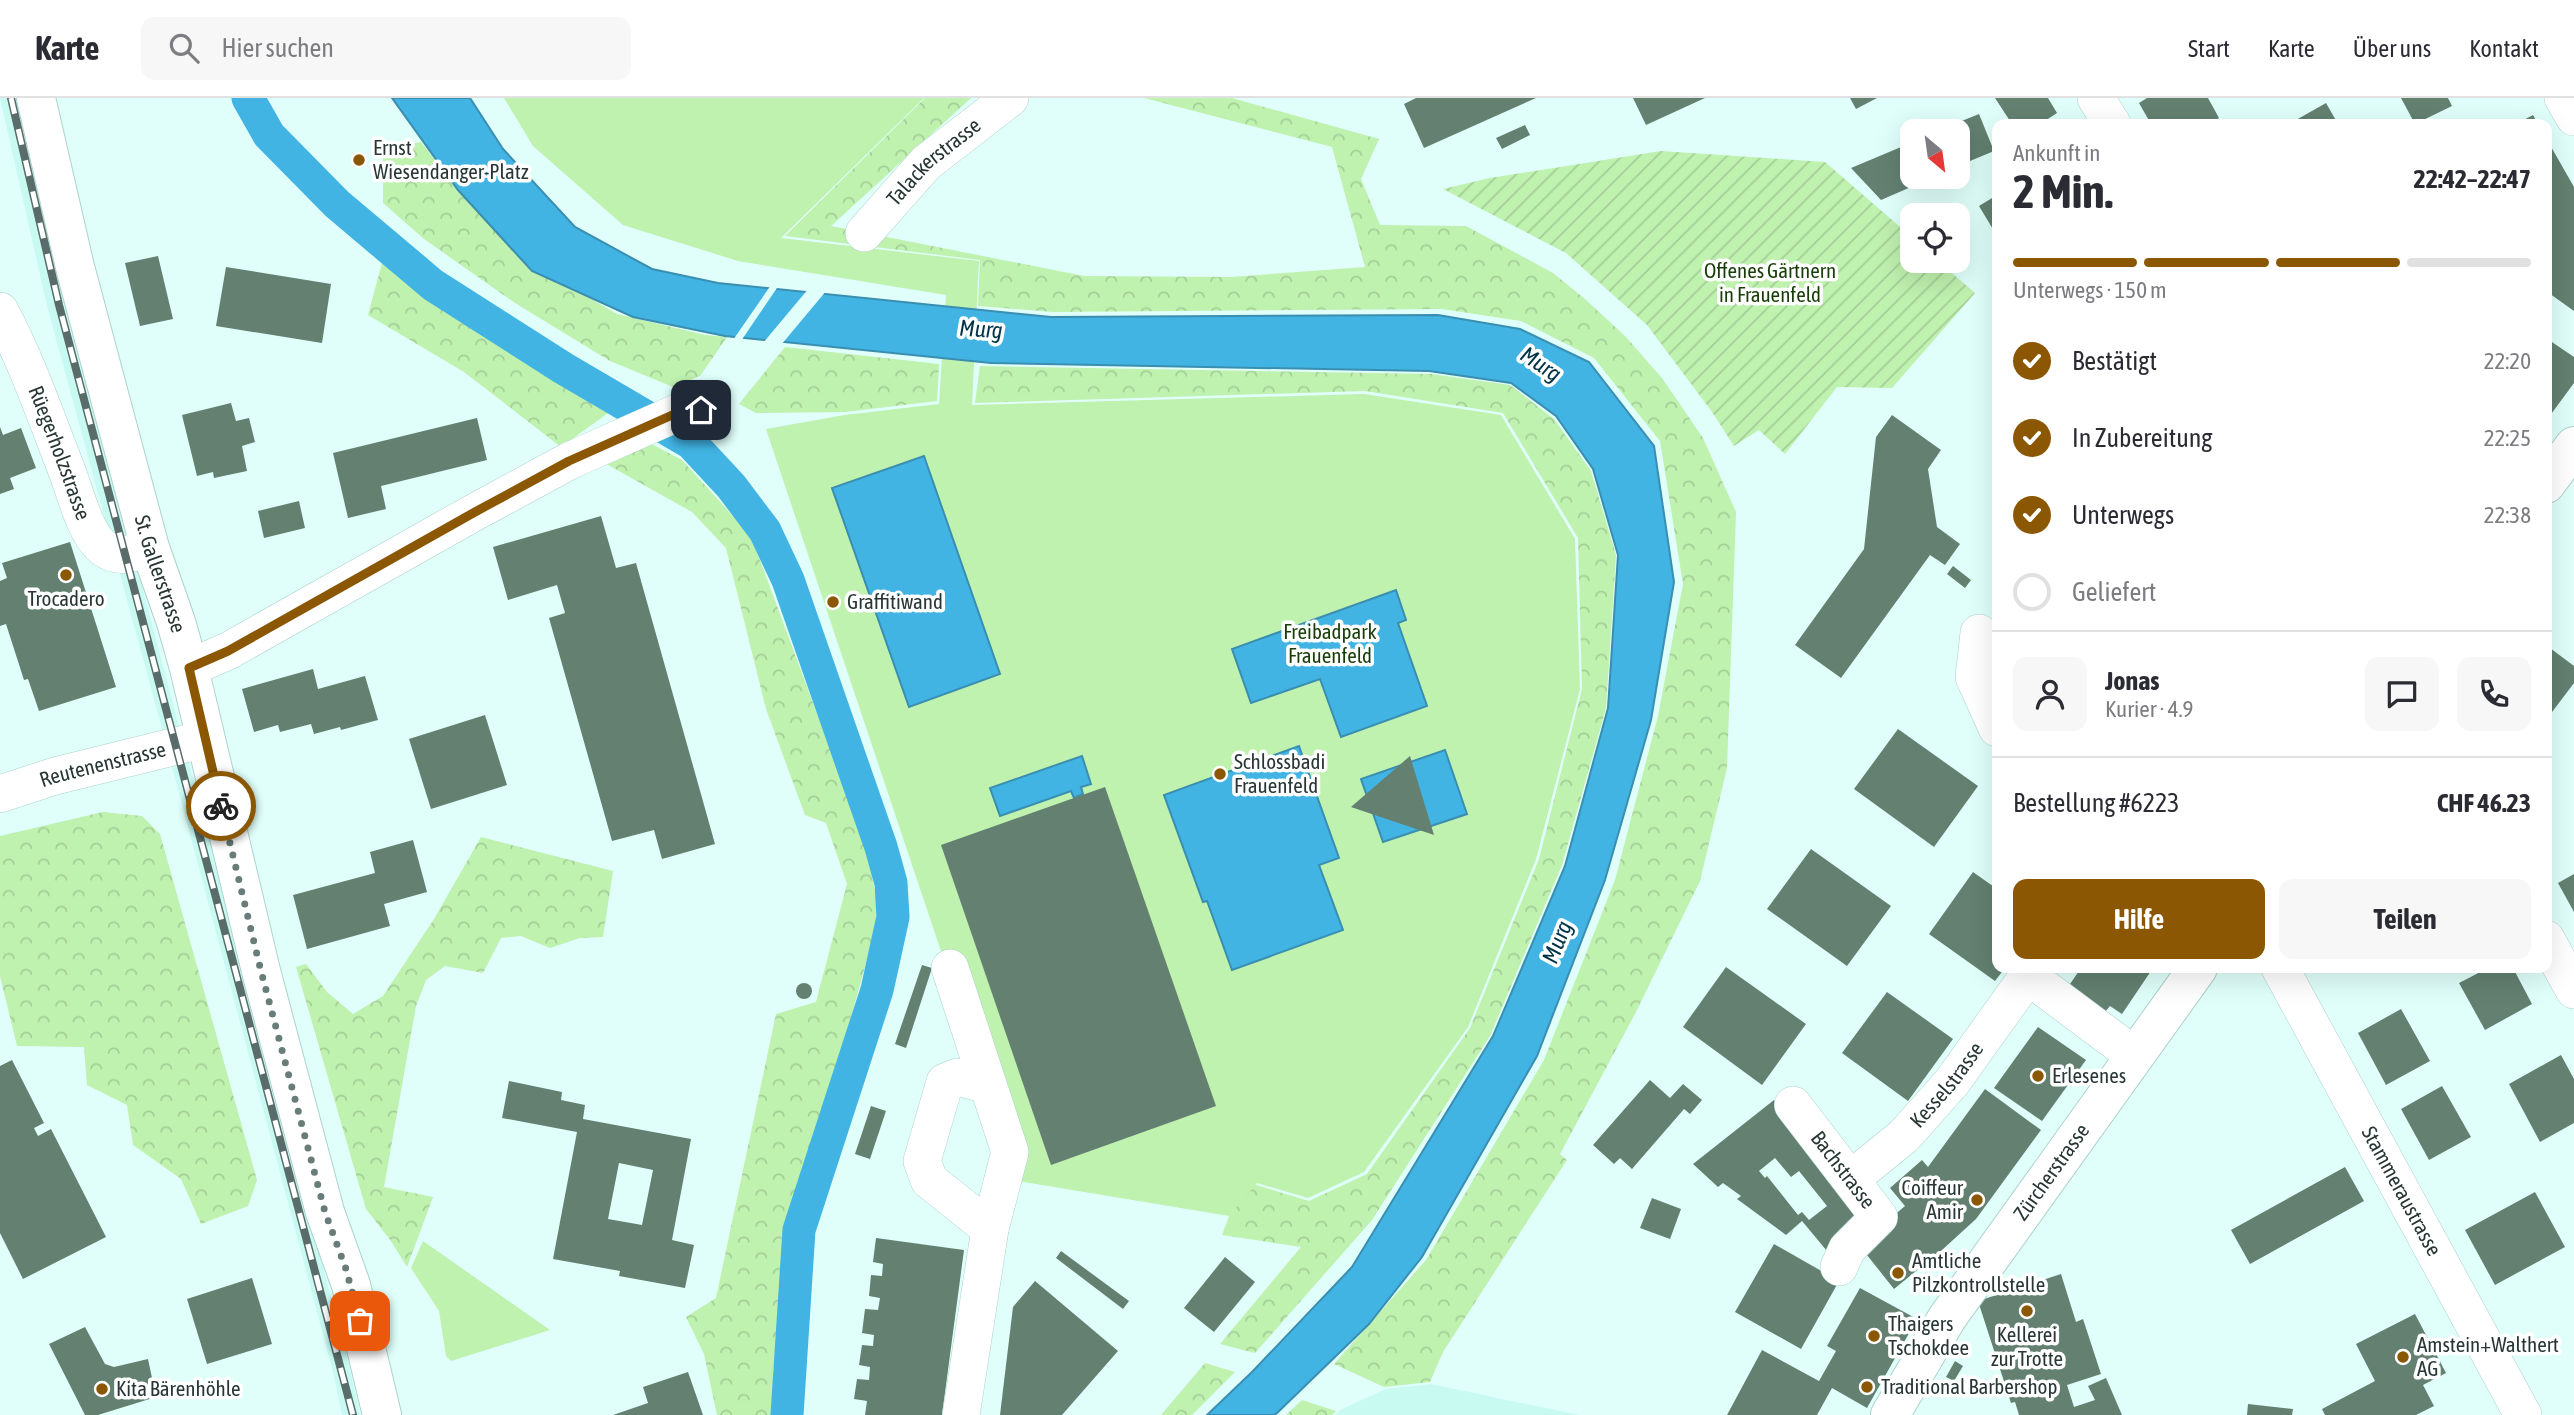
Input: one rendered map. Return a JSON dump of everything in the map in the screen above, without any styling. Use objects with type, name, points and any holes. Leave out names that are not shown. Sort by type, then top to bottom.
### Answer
[{"type":"main road","name":"St. Gallerstrasse","points":[[36,98],[75,267],[150,548],[189,668],[268,998],[325,1212],[354,1296],[382,1415]]},
{"type":"main road","points":[[2552,476],[2574,446]]},
{"type":"main road","name":"Zürcherstrasse","points":[[1890,1415],[1947,1318],[2193,973]]},
{"type":"street","name":"Talackerstrasse","points":[[864,233],[926,163],[1010,98]]},
{"type":"street","points":[[2096,98],[2109,119]]},
{"type":"street","points":[[2563,98],[2574,117]]},
{"type":"street","name":"Rüegerholzstrasse","points":[[0,311],[39,397],[86,520],[99,544],[112,553],[126,556],[150,548]]},
{"type":"street","points":[[189,668],[228,651],[532,481],[679,412],[701,410],[708,421]]},
{"type":"street","points":[[1979,633],[1974,677],[1992,717]]},
{"type":"street","name":"Reutenenstrasse","points":[[0,794],[55,776],[205,739]]},
{"type":"street","points":[[2552,950],[2574,990]]},
{"type":"street","points":[[950,968],[1010,1152],[990,1229],[961,1415]]},
{"type":"street","name":"Kesselstrasse","points":[[1851,1179],[1904,1136],[1952,1082],[2030,973]]},
{"type":"street","name":"Kesselstrasse","points":[[2032,973],[2135,1056]]},
{"type":"street","name":"Stammeraustrasse","points":[[2283,973],[2523,1415]]},
{"type":"street","points":[[987,1085],[957,1077],[945,1082],[922,1161],[929,1180],[990,1229]]},
{"type":"street","name":"Bachstrasse","points":[[1793,1105],[1879,1217],[1847,1249],[1839,1267]]},
{"type":"shaded area","points":[[0,98],[19,98],[124,519],[360,1415],[342,1415],[333,1372],[158,714],[47,306]]},
{"type":"shaded area","points":[[1431,1384],[1579,1415],[1335,1415],[1340,1410],[1386,1389]]},
{"type":"green space","name":"Freibadpark Frauenfeld","points":[[504,98],[924,98],[781,238],[979,261],[972,405],[1364,394],[1501,415],[1575,539],[1580,689],[1536,859],[1468,1027],[1364,1172],[1308,1198],[1257,1183],[1229,1216],[1018,1181],[766,429],[845,415],[939,404],[946,295],[738,261],[623,225],[533,146]]},
{"type":"green space","points":[[925,98],[971,98],[831,226],[1084,276],[1231,277],[1365,267],[1332,147],[1144,98],[1232,98],[1379,139],[1361,179],[1380,225],[1466,226],[1553,273],[1625,336],[1662,378],[1703,438],[1736,512],[1727,768],[1700,881],[1636,1012],[1560,1154],[1567,1160],[1443,1352],[1430,1382],[1384,1387],[1334,1364],[1426,1260],[1544,1060],[1615,880],[1658,716],[1683,584],[1660,441],[1594,358],[1521,321],[1442,309],[1053,312],[978,306],[980,260],[785,236]]},
{"type":"green space","points":[[421,142],[458,189],[535,266],[617,314],[705,335],[727,337],[700,376],[673,387],[610,361],[515,303],[424,239],[383,203],[383,149]]},
{"type":"green space","name":"Offenes Gärtnern in Frauenfeld","points":[[1661,151],[1825,162],[1900,227],[1900,273],[1952,273],[1975,293],[1892,388],[1837,387],[1785,454],[1759,430],[1734,446],[1647,325],[1566,253],[1443,189],[1490,178]]},
{"type":"green space","points":[[382,263],[615,408],[561,447],[464,372],[368,315]]},
{"type":"green space","points":[[785,347],[939,364],[937,401],[845,412],[756,413],[739,404]]},
{"type":"green space","points":[[980,366],[1431,374],[1510,385],[1554,419],[1591,471],[1616,555],[1606,708],[1562,865],[1490,1036],[1372,1220],[1255,1353],[1220,1344],[1301,1247],[1222,1235],[1229,1216],[1253,1184],[1309,1201],[1367,1174],[1470,1028],[1539,859],[1582,689],[1578,538],[1503,413],[1365,391],[975,403]]},
{"type":"green space","points":[[642,439],[682,460],[751,536],[868,851],[879,916],[791,1234],[773,1369],[775,1415],[717,1415],[704,1354],[686,1317],[716,1298],[776,1014],[816,1002],[847,884],[826,823],[805,815],[766,709],[726,548],[692,512],[601,461]]},
{"type":"green space","points":[[103,812],[142,816],[160,834],[257,1180],[248,1206],[201,1224],[181,1179],[133,1145],[127,1105],[87,1085],[84,1047],[17,1046],[0,976],[0,836]]},
{"type":"green space","points":[[481,837],[613,871],[603,937],[580,938],[550,948],[521,936],[501,938],[483,973],[445,966],[426,980],[416,1006],[384,1187],[433,1197],[407,1267],[366,1209],[296,967],[306,964],[327,992],[353,1014],[383,996],[434,919]]},
{"type":"green space","points":[[423,1241],[550,1330],[451,1361],[446,1356],[439,1311],[411,1268]]},
{"type":"green space","points":[[1205,1363],[1235,1372],[1192,1415],[1161,1415]]},
{"type":"green space","points":[[1302,1400],[1336,1411],[1332,1415],[1286,1415]]},
{"type":"water","name":"Murg","points":[[392,98],[470,98],[503,149],[575,227],[652,269],[718,283],[1051,317],[1438,315],[1520,329],[1589,362],[1654,446],[1674,582],[1651,720],[1605,880],[1537,1056],[1422,1257],[1369,1324],[1275,1415],[1207,1415],[1352,1267],[1493,1036],[1565,866],[1608,708],[1618,555],[1593,469],[1556,416],[1511,383],[1429,371],[991,363],[725,336],[633,317],[532,271],[458,190]]},
{"type":"water","points":[[924,456],[1000,674],[909,707],[832,488]]},
{"type":"water","points":[[1396,590],[1406,620],[1398,623],[1427,706],[1341,737],[1320,679],[1251,703],[1232,649]]},
{"type":"water","points":[[1299,746],[1339,858],[1319,865],[1343,930],[1232,970],[1207,901],[1203,902],[1164,795]]},
{"type":"water","points":[[1445,750],[1467,814],[1383,842],[1361,779]]},
{"type":"water","points":[[1082,756],[1091,784],[1081,787],[1083,794],[1074,798],[1071,791],[1000,816],[990,788]]},
{"type":"pier","points":[[771,285],[779,285],[741,341],[733,340]]},
{"type":"pier","points":[[809,288],[827,290],[781,345],[763,343]]},
{"type":"building","points":[[1416,98],[1536,98],[1424,148],[1404,104]]},
{"type":"building","points":[[1633,98],[1705,98],[1646,125]]},
{"type":"building","points":[[1850,98],[1877,98],[1856,109]]},
{"type":"building","points":[[1995,98],[2048,98],[2057,113],[2048,119],[2009,119]]},
{"type":"building","points":[[2147,98],[2208,98],[2219,118],[2148,119],[2139,103]]},
{"type":"building","points":[[2401,98],[2448,98],[2452,106],[2425,119],[2412,119]]},
{"type":"building","points":[[2326,103],[2335,119],[2298,119]]},
{"type":"building","points":[[1979,114],[1992,152],[1970,161],[1970,119],[1967,119]]},
{"type":"building","points":[[1525,125],[1530,135],[1502,149],[1496,138]]},
{"type":"building","points":[[1900,147],[1900,189],[1906,189],[1881,200],[1851,168]]},
{"type":"building","points":[[2552,148],[2574,187],[2574,311],[2552,295]]},
{"type":"building","points":[[1992,198],[1992,228],[1979,206]]},
{"type":"building","points":[[158,256],[173,319],[140,326],[125,263]]},
{"type":"building","points":[[226,267],[331,284],[322,343],[216,326]]},
{"type":"building","points":[[2552,342],[2574,357],[2574,383],[2552,413]]},
{"type":"building","points":[[231,403],[236,421],[249,418],[255,442],[242,446],[247,471],[214,478],[213,472],[197,476],[182,415]]},
{"type":"building","points":[[1892,415],[1941,450],[1928,469],[1937,527],[1960,544],[1945,565],[1930,555],[1841,678],[1795,645],[1864,549],[1876,437]]},
{"type":"building","points":[[477,418],[487,460],[381,486],[386,509],[348,518],[333,453]]},
{"type":"building","points":[[0,427],[3,435],[21,428],[36,468],[10,478],[14,489],[0,494]]},
{"type":"building","points":[[299,501],[305,528],[264,538],[258,511]]},
{"type":"building","points":[[601,516],[616,568],[636,563],[715,844],[662,859],[654,830],[612,841],[549,618],[565,613],[557,585],[508,600],[493,547]]},
{"type":"building","points":[[70,542],[116,687],[39,711],[28,679],[24,680],[6,624],[0,626],[0,581],[7,578],[2,563]]},
{"type":"building","points":[[1953,566],[1971,580],[1965,588],[1947,574]]},
{"type":"building","points":[[2552,650],[2574,666],[2574,683],[2552,712]]},
{"type":"building","points":[[313,669],[318,689],[365,676],[378,720],[314,734],[311,724],[280,732],[278,725],[254,732],[242,689]]},
{"type":"building","points":[[485,715],[507,785],[431,809],[409,739]]},
{"type":"building","points":[[1898,729],[1978,786],[1934,847],[1854,789]]},
{"type":"building","points":[[1410,756],[1434,835],[1351,807]]},
{"type":"building","points":[[1105,787],[1216,1106],[1051,1165],[941,845]]},
{"type":"building","points":[[413,840],[427,892],[384,904],[390,926],[307,949],[293,895],[375,873],[370,852]]},
{"type":"building","points":[[1811,849],[1891,906],[1847,966],[1767,909]]},
{"type":"building","points":[[1973,872],[1992,885],[1992,973],[2001,973],[1995,981],[1929,934]]},
{"type":"building","points":[[2574,874],[2574,912],[2558,883]]},
{"type":"building","points":[[922,965],[932,968],[906,1048],[895,1044]]},
{"type":"building","points":[[1726,967],[1806,1024],[1762,1085],[1683,1027]]},
{"type":"building","points":[[2078,973],[2150,973],[2122,1014],[2110,1006],[2105,1012],[2068,987]]},
{"type":"building","points":[[2478,973],[2516,973],[2532,1004],[2485,1030],[2459,983]]},
{"type":"building","points":[[804,983],[812,991],[804,999],[796,991]]},
{"type":"building","points":[[1887,992],[1953,1039],[1908,1101],[1842,1053]]},
{"type":"building","points":[[2401,1009],[2430,1061],[2386,1085],[2358,1033]]},
{"type":"building","points":[[2038,1027],[2086,1060],[2042,1121],[1994,1088]]},
{"type":"building","points":[[2561,1055],[2574,1079],[2574,1123],[2540,1142],[2509,1084]]},
{"type":"building","points":[[12,1060],[44,1123],[34,1128],[38,1136],[51,1129],[106,1237],[23,1279],[0,1233],[0,1066]]},
{"type":"building","points":[[1650,1080],[1670,1098],[1683,1084],[1702,1100],[1690,1114],[1684,1109],[1632,1169],[1620,1158],[1614,1164],[1593,1145]]},
{"type":"building","points":[[509,1081],[562,1092],[561,1100],[585,1105],[583,1119],[691,1139],[672,1240],[694,1245],[685,1288],[619,1276],[620,1271],[553,1259],[577,1132],[502,1118]],"holes":[[[619,1163],[653,1170],[642,1225],[608,1219]]]},
{"type":"building","points":[[2442,1086],[2471,1137],[2429,1160],[2401,1109]]},
{"type":"building","points":[[1985,1089],[2041,1130],[1976,1219],[1894,1289],[1859,1245],[1905,1206],[1890,1188],[1922,1160],[1928,1167]]},
{"type":"building","points":[[1774,1100],[1865,1212],[1827,1251],[1802,1221],[1786,1235],[1737,1199],[1741,1196],[1723,1183],[1718,1187],[1693,1164]],"holes":[[[1775,1158],[1791,1177],[1799,1171],[1827,1206],[1809,1220],[1802,1212],[1798,1215],[1767,1176],[1765,1178],[1759,1171]]]},
{"type":"building","points":[[871,1106],[886,1111],[870,1159],[855,1154]]},
{"type":"building","points":[[2345,1167],[2364,1201],[2250,1264],[2231,1230]]},
{"type":"building","points":[[2535,1192],[2565,1247],[2495,1285],[2465,1230]]},
{"type":"building","points":[[1652,1198],[1681,1209],[1670,1239],[1640,1228]]},
{"type":"building","points":[[876,1238],[964,1250],[942,1415],[865,1415],[867,1401],[854,1399],[857,1379],[869,1380],[870,1367],[859,1365],[862,1345],[873,1346],[874,1335],[862,1333],[865,1309],[878,1310],[880,1298],[869,1296],[871,1275],[882,1276],[883,1264],[873,1262]]},
{"type":"building","points":[[1774,1244],[1839,1281],[1801,1349],[1735,1312]]},
{"type":"building","points":[[1061,1251],[1129,1301],[1123,1309],[1056,1258]]},
{"type":"building","points":[[1225,1257],[1255,1282],[1214,1332],[1184,1308]]},
{"type":"building","points":[[2061,1274],[2076,1322],[2083,1319],[2101,1374],[2067,1385],[2074,1407],[2095,1400],[2088,1386],[2106,1378],[2122,1415],[2019,1415],[2015,1402],[2011,1403],[1978,1301]]},
{"type":"building","points":[[252,1278],[272,1344],[207,1364],[187,1299]]},
{"type":"building","points":[[1035,1281],[1118,1351],[1062,1415],[1000,1415],[1013,1307]]},
{"type":"building","points":[[1860,1288],[1917,1319],[1867,1408],[1832,1388],[1817,1415],[1727,1415],[1762,1350],[1819,1381],[1836,1351],[1827,1346]]},
{"type":"building","points":[[2415,1314],[2446,1373],[2423,1385],[2434,1406],[2416,1415],[2325,1415],[2322,1409],[2375,1381],[2356,1344]]},
{"type":"building","points":[[85,1327],[105,1364],[114,1367],[148,1359],[156,1397],[98,1415],[85,1415],[49,1344]]},
{"type":"building","points":[[1955,1361],[1963,1366],[1954,1381],[1946,1377]]},
{"type":"building","points":[[688,1372],[703,1415],[613,1415],[648,1403],[643,1387]]},
{"type":"building","points":[[2248,1404],[2293,1409],[2292,1415],[2247,1415]]},
{"type":"waterway","points":[[248,98],[269,135],[337,204],[433,285],[563,368],[691,443],[731,486],[765,531],[788,580],[881,847],[891,883],[893,917],[877,990],[799,1230],[787,1415]]},
{"type":"railway","points":[[11,98],[59,305],[353,1415]]},
{"type":"way so far","points":[[221,806],[261,971],[325,1212],[346,1269],[360,1321]]},
{"type":"place","name":"Ernst Wiesendanger-Platz","points":[[359,160]]},
{"type":"place","name":"Trocadero","points":[[66,575]]},
{"type":"place","name":"Graffitiwand","points":[[833,602]]},
{"type":"place","name":"Schlossbadi Frauenfeld","points":[[1220,774]]},
{"type":"place","name":"Erlesenes","points":[[2038,1076]]},
{"type":"place","name":"Coiffeur Amir","points":[[1977,1200]]},
{"type":"place","name":"Amtliche Pilzkontrollstelle","points":[[1898,1273]]},
{"type":"place","name":"Kellerei zur Trotte","points":[[2027,1311]]},
{"type":"place","name":"Thaigers Tschokdee","points":[[1874,1336]]},
{"type":"place","name":"Amstein+Walthert AG","points":[[2403,1357]]},
{"type":"place","name":"Traditional Barbershop","points":[[1867,1387]]},
{"type":"place","name":"Kita Bärenhöhle","points":[[102,1389]]},
{"type":"route","points":[[221,806],[189,668],[228,651],[569,461],[679,412],[701,410]]}]
